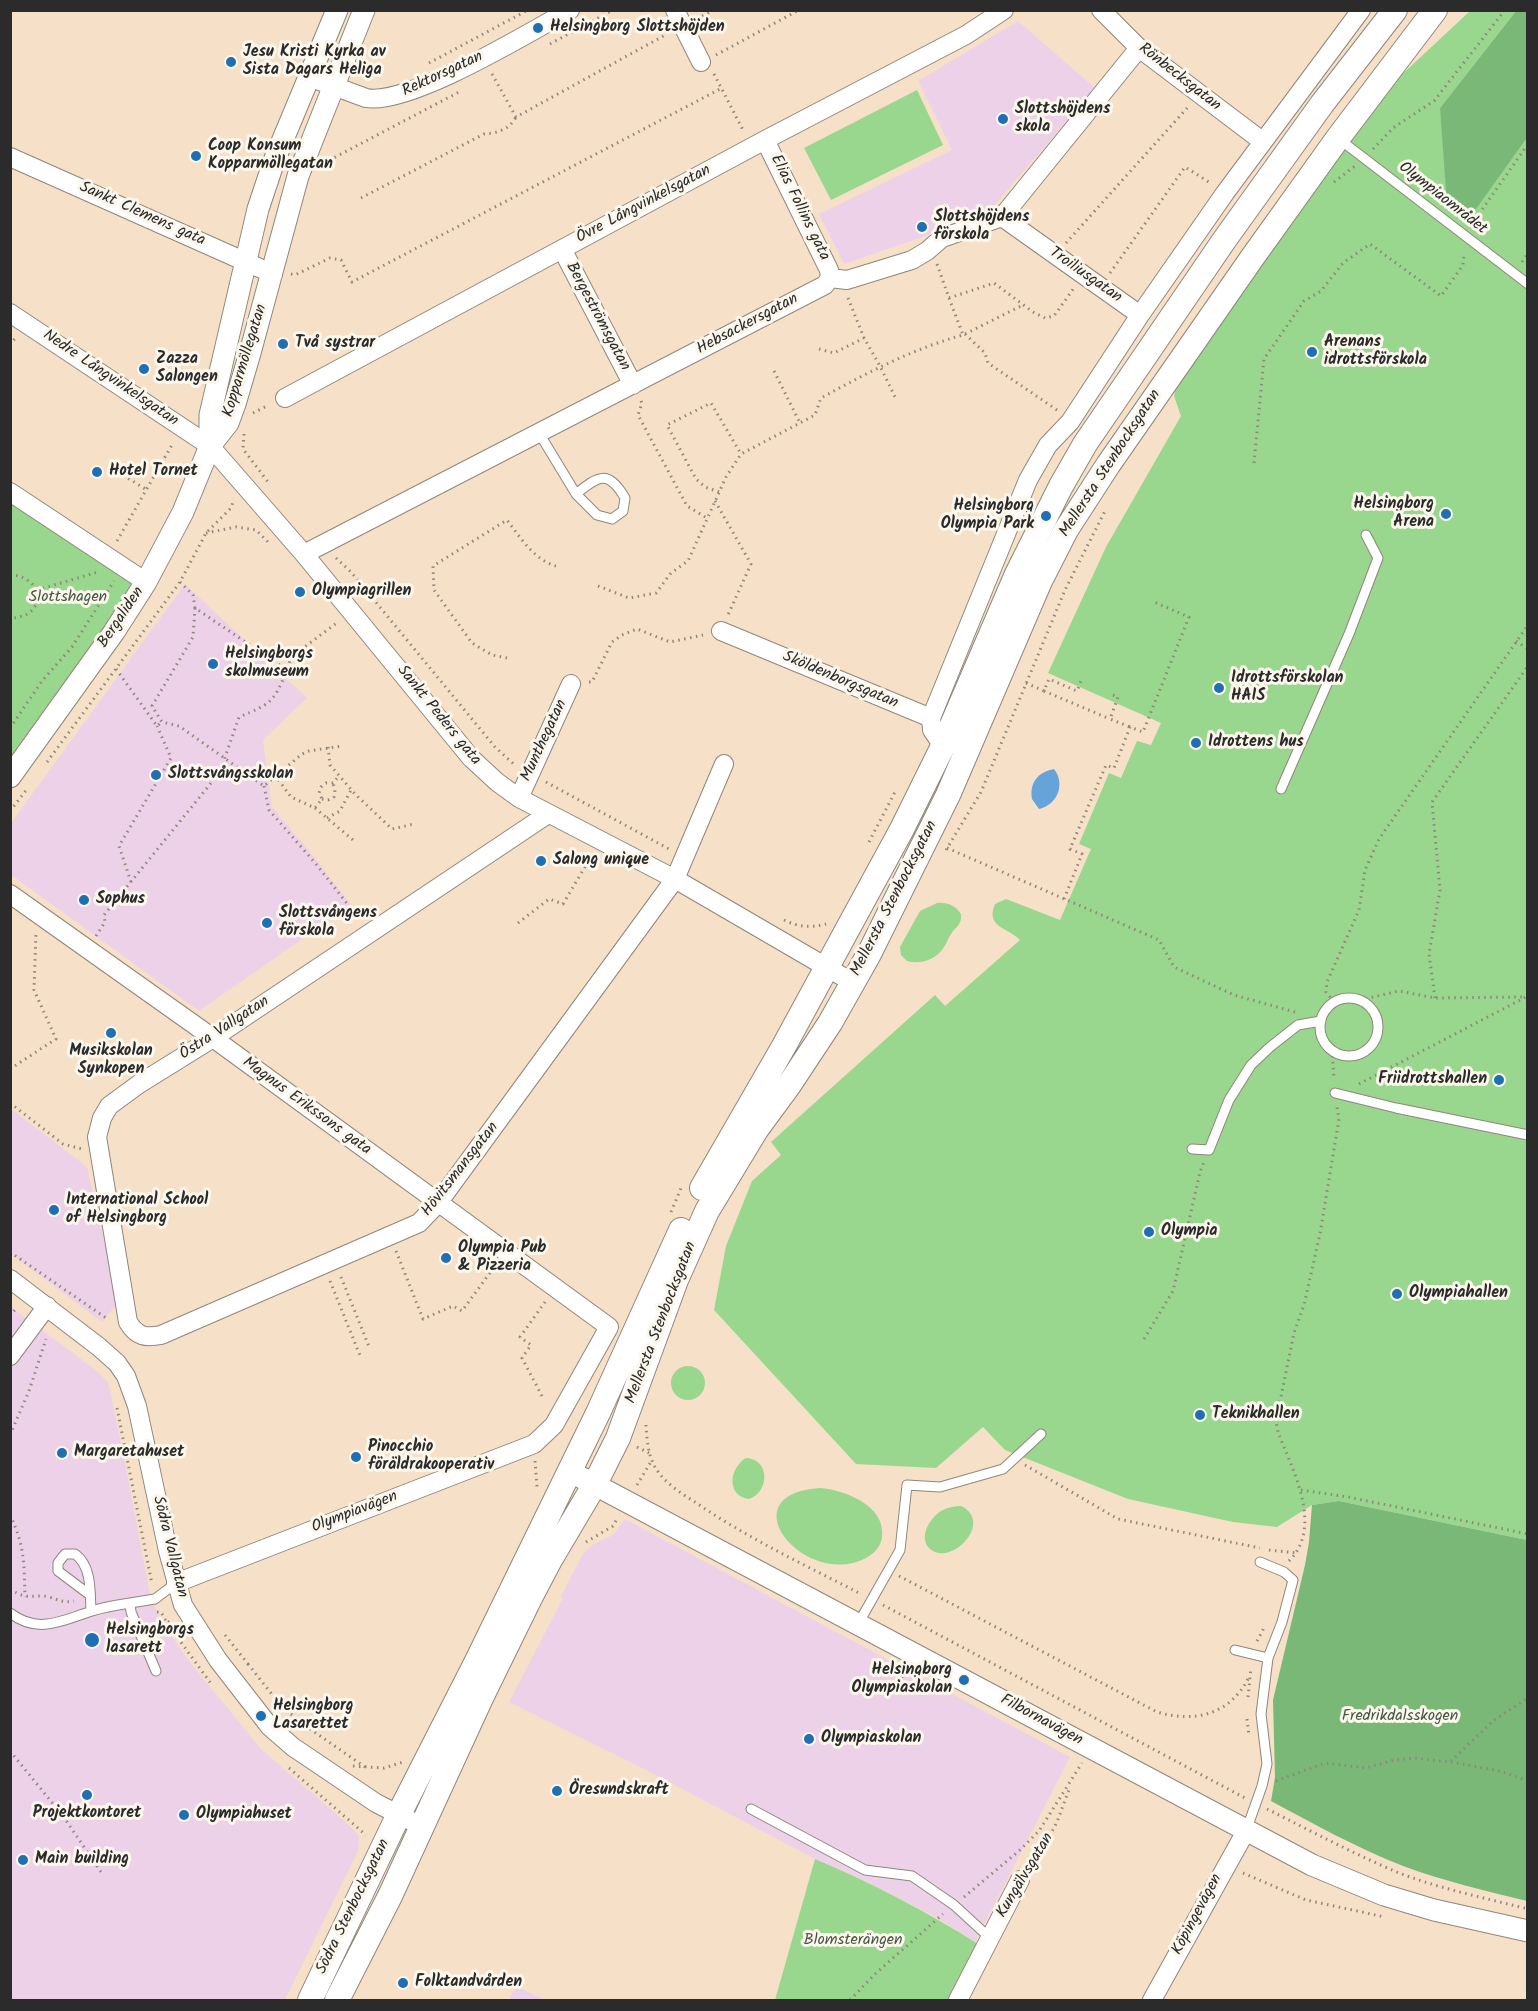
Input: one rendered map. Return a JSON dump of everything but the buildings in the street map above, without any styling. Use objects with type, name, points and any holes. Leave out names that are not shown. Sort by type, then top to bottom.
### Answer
[{"type":"main road","name":"Mellersta Stenbocksgatan","points":[[399,1815],[476,1663],[623,1359],[648,1298],[688,1214],[784,1046],[902,829],[943,746],[1017,574],[1061,486],[1119,391],[1239,219],[1322,104],[1395,10]]},
{"type":"main road","name":"Mellersta Stenbocksgatan","points":[[421,1826],[549,1560],[595,1485],[618,1438],[680,1271],[707,1212],[756,1130],[830,1023],[904,886],[948,795],[1040,581],[1070,524],[1089,492],[1180,359],[1338,138],[1435,10]]},
{"type":"main road","name":"Södra Stenbocksgatan","points":[[310,2001],[399,1815]]},
{"type":"main road","name":"Södra Stenbocksgatan","points":[[337,2001],[390,1896],[421,1826]]},
{"type":"street","name":"Kopparmöllegatan","points":[[210,446],[210,415],[258,209],[274,161],[337,10]]},
{"type":"street","name":"Kopparmöllegatan","points":[[210,446],[228,423],[236,404],[278,273],[298,176],[364,10]]},
{"type":"street","name":"Rektorsgatan","points":[[309,77],[333,87],[375,99],[404,93],[459,69],[570,10]]},
{"type":"street","name":"Övre Långvinkelsgatan","points":[[285,398],[758,143],[966,35],[1004,10]]},
{"type":"street","name":"Rönbecksgatan","points":[[1101,10],[1139,48],[1262,141]]},
{"type":"street","points":[[943,746],[932,730],[931,718],[1028,480],[1048,445],[1070,422],[1140,315],[1225,193],[1361,10]]},
{"type":"street","points":[[679,18],[701,62]]},
{"type":"street","points":[[1002,217],[1139,48]]},
{"type":"street","name":"Elias Follins gata","points":[[758,143],[835,279]]},
{"type":"street","name":"Sankt Clemens gata","points":[[10,157],[245,261],[278,273]]},
{"type":"street","name":"Hebsackersgatan","points":[[313,550],[835,279],[847,280],[912,260],[942,238],[1002,217]]},
{"type":"street","name":"Troiliusgatan","points":[[1002,217],[1140,315]]},
{"type":"street","name":"Bergeströmsgatan","points":[[562,249],[633,385]]},
{"type":"street","name":"Nedre Långvinkelsgatan","points":[[13,321],[210,446]]},
{"type":"street","name":"Sankt Peders gata","points":[[210,446],[313,550],[352,612],[471,758],[496,782],[548,814],[675,879],[852,982]]},
{"type":"street","name":"Bergaliden","points":[[10,777],[107,642],[146,582],[183,512],[210,446]]},
{"type":"street","points":[[10,492],[146,582]]},
{"type":"street","name":"Sköldenborgsgatan","points":[[721,631],[931,718]]},
{"type":"street","name":"Munthegatan","points":[[519,798],[571,684]]},
{"type":"street","name":"Hövitsmansgatan","points":[[149,1338],[161,1335],[419,1223],[438,1203],[675,879],[724,764]]},
{"type":"street","name":"Östra Vallgatan","points":[[149,1338],[138,1334],[128,1322],[97,1137],[102,1118],[109,1106],[139,1083],[213,1038],[548,814]]},
{"type":"street","name":"Magnus Erikssons gata","points":[[10,894],[213,1038],[609,1328],[554,1425],[534,1444]]},
{"type":"street","name":"Södra Vallgatan","points":[[10,1279],[99,1347],[117,1363],[131,1386],[176,1582],[183,1605],[211,1651],[270,1727],[293,1747],[376,1803],[421,1826]]},
{"type":"street","points":[[10,1356],[47,1306]]},
{"type":"street","name":"Olympiavägen","points":[[176,1582],[534,1444]]},
{"type":"street","name":"Filbornavägen","points":[[569,1471],[1312,1865],[1384,1895],[1434,1910],[1527,1931]]},
{"type":"street","name":"Köpingevägen","points":[[1152,2001],[1245,1831]]},
{"type":"street","name":"Kungälvsgatan","points":[[958,2001],[1020,1880]]},
{"type":"lane","name":"Olympiaområdet","points":[[1338,138],[1527,284]]},
{"type":"lane","points":[[539,433],[576,494],[597,515],[612,519],[623,511],[625,498],[617,484],[605,479],[595,479],[576,494]]},
{"type":"lane","points":[[1281,789],[1378,558],[1366,535]]},
{"type":"lane","points":[[1350,998],[1360,1000],[1374,1012],[1378,1030],[1371,1046],[1364,1052],[1356,1056],[1347,1056],[1332,1050],[1324,1040],[1321,1031],[1323,1016],[1334,1002],[1350,998]]},
{"type":"lane","points":[[1192,1149],[1209,1150],[1229,1100],[1251,1065],[1299,1025],[1323,1016]]},
{"type":"lane","points":[[1335,1093],[1527,1135]]},
{"type":"lane","points":[[858,1624],[900,1550],[907,1485],[940,1487],[1004,1469],[1041,1434]]},
{"type":"lane","points":[[90,1595],[58,1571],[58,1563],[65,1554],[75,1554],[87,1567],[90,1595],[91,1611]]},
{"type":"lane","points":[[1245,1831],[1266,1775],[1267,1756],[1261,1714],[1268,1658],[1282,1622],[1293,1580],[1284,1572],[1260,1562]]},
{"type":"lane","points":[[10,1613],[20,1621],[45,1625],[69,1620],[91,1611],[155,1599],[176,1582]]},
{"type":"lane","points":[[130,1603],[131,1612],[156,1671]]},
{"type":"lane","points":[[1235,1650],[1268,1658]]},
{"type":"lane","points":[[751,1809],[865,1870],[912,1876],[954,1905],[990,1938]]},
{"type":"path","points":[[428,63],[528,10]]},
{"type":"path","points":[[361,198],[484,134],[497,133],[512,125],[516,117],[679,18],[714,10]]},
{"type":"path","points":[[701,62],[799,10]]},
{"type":"path","points":[[1330,186],[1365,159],[1393,128],[1434,100],[1505,10]]},
{"type":"path","points":[[701,62],[710,66],[758,143]]},
{"type":"path","points":[[492,74],[516,117]]},
{"type":"path","points":[[278,273],[296,275],[330,258],[340,260],[352,282],[722,88]]},
{"type":"path","points":[[1056,255],[1199,94]]},
{"type":"path","points":[[1254,463],[1264,359],[1304,301],[1321,291],[1343,263],[1370,244],[1441,296],[1463,265],[1465,234],[1527,144]]},
{"type":"path","points":[[1101,287],[1185,167],[1225,193]]},
{"type":"path","points":[[931,247],[964,334],[985,353],[988,363],[1059,412]]},
{"type":"path","points":[[949,298],[994,283],[1044,318],[1054,316],[1084,275]]},
{"type":"path","points":[[835,279],[896,399]]},
{"type":"path","points":[[598,586],[629,598],[656,593],[671,573],[688,561],[726,477],[741,454],[815,415],[821,398],[880,366],[933,343],[964,334],[1023,305]]},
{"type":"path","points":[[819,349],[834,353],[864,338]]},
{"type":"path","points":[[774,371],[800,423]]},
{"type":"path","points":[[633,385],[642,404],[638,415],[687,506],[707,518]]},
{"type":"path","points":[[250,414],[285,398]]},
{"type":"path","points":[[719,492],[705,488],[696,479],[667,425],[711,403],[741,454]]},
{"type":"path","points":[[245,430],[243,449],[268,482]]},
{"type":"path","points":[[113,549],[178,435]]},
{"type":"path","points":[[118,472],[147,490]]},
{"type":"path","points":[[571,684],[592,682],[612,642],[637,628],[670,642],[721,631],[751,564],[715,501]]},
{"type":"path","points":[[941,858],[981,792],[1065,590],[1108,505]]},
{"type":"path","points":[[507,658],[492,655],[472,642],[434,590],[433,566],[507,520],[531,552],[549,565],[559,567]]},
{"type":"path","points":[[46,764],[180,582],[206,532],[236,527],[256,530],[272,546]]},
{"type":"path","points":[[313,550],[351,572],[495,747],[521,769],[663,844],[682,861]]},
{"type":"path","points":[[37,590],[122,566]]},
{"type":"path","points":[[10,728],[42,681],[72,647],[94,615],[122,566]]},
{"type":"path","points":[[10,575],[20,575],[28,579],[37,590],[38,597],[31,611],[10,619]]},
{"type":"path","points":[[180,582],[193,595],[195,608],[193,637],[152,706],[162,722],[179,726],[264,786],[269,810],[366,927]]},
{"type":"path","points":[[1026,683],[1143,732],[1188,617],[1154,602]]},
{"type":"path","points":[[195,608],[287,670]]},
{"type":"path","points":[[94,938],[105,922],[104,915],[220,772],[239,717],[265,706],[277,694],[291,657],[352,612]]},
{"type":"path","points":[[1334,1002],[1326,992],[1327,982],[1359,910],[1365,870],[1379,840],[1527,625]]},
{"type":"path","points":[[1516,641],[1527,649]]},
{"type":"path","points":[[1435,998],[1429,954],[1440,890],[1432,802],[1527,666]]},
{"type":"path","points":[[116,669],[157,726],[171,758],[119,846],[131,882]]},
{"type":"path","points":[[1044,691],[1049,679],[1077,691],[1081,681]]},
{"type":"path","points":[[1110,719],[1118,697],[1113,695]]},
{"type":"path","points":[[157,726],[162,722]]},
{"type":"path","points":[[1064,899],[1082,854],[1070,849],[1106,765],[1114,768],[1131,728]]},
{"type":"path","points":[[264,786],[302,754],[342,746]]},
{"type":"path","points":[[328,747],[330,765],[351,790],[392,829],[414,824]]},
{"type":"path","points":[[275,775],[291,797],[315,808],[353,840]]},
{"type":"path","points":[[322,799],[319,793],[321,787],[326,783],[333,783],[339,776]]},
{"type":"path","points":[[10,811],[32,783]]},
{"type":"path","points":[[322,799],[328,800],[334,797],[333,783]]},
{"type":"path","points":[[327,818],[340,811],[351,790]]},
{"type":"path","points":[[869,843],[896,790]]},
{"type":"path","points":[[315,808],[322,799]]},
{"type":"path","points":[[947,848],[1159,940],[1174,967],[1234,995],[1296,1012],[1323,1016]]},
{"type":"path","points":[[518,923],[549,899],[563,904],[592,855],[582,850]]},
{"type":"path","points":[[780,918],[814,927],[828,924],[833,920]]},
{"type":"path","points":[[10,1069],[56,1039],[34,990],[36,925]]},
{"type":"path","points":[[1360,1000],[1399,991],[1435,998],[1527,997]]},
{"type":"path","points":[[1335,1093],[1351,1089],[1527,997]]},
{"type":"path","points":[[1284,1572],[1303,1540],[1304,1520],[1301,1490],[1278,1432],[1276,1421],[1294,1333],[1304,1305],[1329,1188],[1339,1119],[1332,1050]]},
{"type":"path","points":[[10,1103],[63,1144],[86,1150]]},
{"type":"path","points":[[1144,1339],[1173,1291],[1200,1172],[1209,1150]]},
{"type":"path","points":[[394,1247],[423,1318],[453,1305],[462,1311],[492,1270]]},
{"type":"path","points":[[338,1270],[369,1349]]},
{"type":"path","points":[[328,1274],[362,1358]]},
{"type":"path","points":[[542,1396],[522,1358],[531,1345],[520,1337],[549,1298]]},
{"type":"path","points":[[10,1302],[17,1307],[10,1316]]},
{"type":"path","points":[[10,1435],[29,1391],[49,1331],[35,1321]]},
{"type":"path","points":[[116,1405],[155,1599],[161,1612]]},
{"type":"path","points":[[646,1424],[649,1453]]},
{"type":"path","points":[[1014,1458],[1037,1474],[1118,1519],[1265,1549],[1297,1553]]},
{"type":"path","points":[[1301,1490],[1348,1497],[1527,1534]]},
{"type":"path","points":[[10,1515],[19,1534],[24,1557],[25,1597]]},
{"type":"path","points":[[888,1571],[1157,1712],[1191,1716],[1215,1711],[1234,1700],[1249,1677]]},
{"type":"path","points":[[10,1589],[15,1593]]},
{"type":"path","points":[[1248,1698],[1249,1677],[1254,1655],[1265,1625]]},
{"type":"path","points":[[222,1631],[278,1702],[300,1722],[365,1767],[384,1768],[405,1761]]},
{"type":"path","points":[[896,1688],[903,1675],[909,1673]]},
{"type":"path","points":[[1450,1762],[1494,1720],[1527,1698]]},
{"type":"path","points":[[1247,1718],[1246,1728],[1249,1737]]},
{"type":"path","points":[[1104,1722],[1342,1847],[1401,1873],[1438,1886],[1527,1909]]},
{"type":"path","points":[[10,1750],[63,1816],[101,1872]]},
{"type":"path","points":[[1243,1797],[1246,1792],[1325,1763],[1366,1768],[1394,1760],[1415,1758],[1500,1771],[1527,1781]]},
{"type":"path","points":[[288,1767],[367,1837]]},
{"type":"path","name":"Kungälvsgatan","points":[[1020,1880],[1034,1867],[1057,1822],[1071,1782]]},
{"type":"shaded area","name":"Slottshöjdens skola","points":[[1018,21],[1095,88],[986,215],[844,264],[819,214],[952,150],[918,81]]},
{"type":"shaded area","name":"Slottsvångsskolan","points":[[185,584],[307,698],[263,740],[272,807],[351,905],[199,1011],[10,874],[11,823]]},
{"type":"shaded area","name":"International School of Helsingborg","points":[[10,1108],[87,1167],[118,1303],[102,1322],[11,1254]]},
{"type":"shaded area","name":"Helsingborgs lasarett","points":[[10,1306],[97,1371],[108,1382],[150,1594],[160,1619],[189,1661],[262,1750],[359,1836],[358,1851],[285,2000],[11,2000]]},
{"type":"shaded area","name":"Olympiaskolan","points":[[625,1519],[1070,1757],[975,1942],[936,1917],[863,1880],[815,1859],[650,1772],[509,1702],[584,1552],[594,1544],[613,1535]]},
{"type":"shaded area","points":[[516,1986],[528,1992],[545,2000],[509,2000]]},
{"type":"green space","points":[[1470,11],[1516,11],[1440,108],[1468,219],[1527,138],[1527,1540],[1339,1501],[1312,1505],[1277,1527],[1233,1522],[1128,1499],[1005,1450],[983,1427],[936,1468],[856,1464],[714,1310],[726,1246],[752,1181],[781,1155],[771,1142],[935,995],[945,1006],[1020,940],[995,923],[993,912],[995,904],[1006,899],[1060,920],[1091,849],[1079,844],[1109,773],[1121,778],[1137,741],[1151,745],[1161,723],[1048,673],[1106,547],[1181,416],[1174,396],[1177,383],[1273,246],[1395,81]]},
{"type":"green space","points":[[1516,11],[1527,11],[1527,138],[1468,220],[1447,204],[1440,108]]},
{"type":"green space","points":[[917,90],[943,145],[831,200],[804,148]]},
{"type":"green space","name":"Slottshagen","points":[[11,492],[146,582],[11,777]]},
{"type":"green space","points":[[937,903],[956,908],[961,914],[960,923],[941,951],[933,958],[923,961],[907,961],[901,955],[900,947],[920,911]]},
{"type":"green space","points":[[688,1366],[700,1371],[705,1383],[700,1395],[688,1400],[676,1395],[671,1383],[676,1371]]},
{"type":"green space","points":[[746,1458],[760,1464],[764,1476],[761,1490],[749,1499],[736,1493],[732,1481],[736,1468]]},
{"type":"green space","points":[[820,1488],[851,1496],[861,1501],[877,1516],[882,1537],[879,1546],[872,1554],[866,1558],[843,1564],[820,1561],[800,1551],[785,1537],[777,1521],[779,1506],[792,1494]]},
{"type":"green space","name":"Fredrikdalsskogen","points":[[1339,1501],[1527,1540],[1527,1901],[1449,1881],[1403,1866],[1352,1844],[1271,1801],[1275,1777],[1273,1700],[1305,1565],[1312,1505]]},
{"type":"green space","points":[[961,1506],[970,1513],[973,1522],[966,1541],[948,1553],[938,1553],[929,1548],[925,1532],[930,1521],[943,1510]]},
{"type":"green space","name":"Blomsterängen","points":[[815,1859],[898,1898],[978,1944],[949,2000],[775,2000]]},
{"type":"water","points":[[1054,769],[1059,781],[1058,793],[1051,803],[1039,809],[1032,799],[1033,783],[1043,773]]},
{"type":"place","name":"Helsingborg Slottshöjden","points":[[538,28]]},
{"type":"place","name":"Jesu Kristi Kyrka av Sista Dagars Heliga","points":[[231,62]]},
{"type":"place","name":"Slottshöjdens skola","points":[[1003,119]]},
{"type":"place","name":"Coop Konsum Kopparmöllegatan","points":[[196,156]]},
{"type":"place","name":"Slottshöjdens förskola","points":[[922,227]]},
{"type":"place","name":"Två systrar","points":[[283,344]]},
{"type":"place","name":"Arenans idrottsförskola","points":[[1312,352]]},
{"type":"place","name":"Zazza Salongen","points":[[144,369]]},
{"type":"place","name":"Hotel Tornet","points":[[97,472]]},
{"type":"place","name":"Helsingborg Arena","points":[[1446,514]]},
{"type":"place","name":"Helsingborg Olympia Park","points":[[1046,516]]},
{"type":"place","name":"Olympiagrillen","points":[[300,592]]},
{"type":"place","name":"Helsingborgs skolmuseum","points":[[213,664]]},
{"type":"place","name":"Idrottsförskolan HAIS","points":[[1219,688]]},
{"type":"place","name":"Idrottens hus","points":[[1196,743]]},
{"type":"place","name":"Slottsvångsskolan","points":[[156,775]]},
{"type":"place","name":"Salong unique","points":[[541,861]]},
{"type":"place","name":"Sophus","points":[[84,900]]},
{"type":"place","name":"Slottsvångens förskola","points":[[267,923]]},
{"type":"place","name":"Musikskolan Synkopen","points":[[111,1033]]},
{"type":"place","name":"Friidrottshallen","points":[[1499,1080]]},
{"type":"place","name":"International School of Helsingborg","points":[[54,1210]]},
{"type":"place","name":"Olympia","points":[[1149,1232]]},
{"type":"place","name":"Olympia Pub & Pizzeria","points":[[446,1258]]},
{"type":"place","name":"Olympiahallen","points":[[1397,1294]]},
{"type":"place","name":"Teknikhallen","points":[[1200,1415]]},
{"type":"place","name":"Margaretahuset","points":[[62,1453]]},
{"type":"place","name":"Pinocchio föräldrakooperativ","points":[[356,1457]]},
{"type":"place","name":"Helsingborgs lasarett","points":[[92,1640]]},
{"type":"place","name":"Helsingborg Olympiaskolan","points":[[964,1680]]},
{"type":"place","name":"Helsingborg Lasarettet","points":[[261,1716]]},
{"type":"place","name":"Olympiaskolan","points":[[809,1739]]},
{"type":"place","name":"Öresundskraft","points":[[557,1791]]},
{"type":"place","name":"Projektkontoret","points":[[87,1795]]},
{"type":"place","name":"Olympiahuset","points":[[184,1815]]},
{"type":"place","name":"Main building","points":[[23,1860]]},
{"type":"place","name":"Folktandvården","points":[[403,1983]]}]
